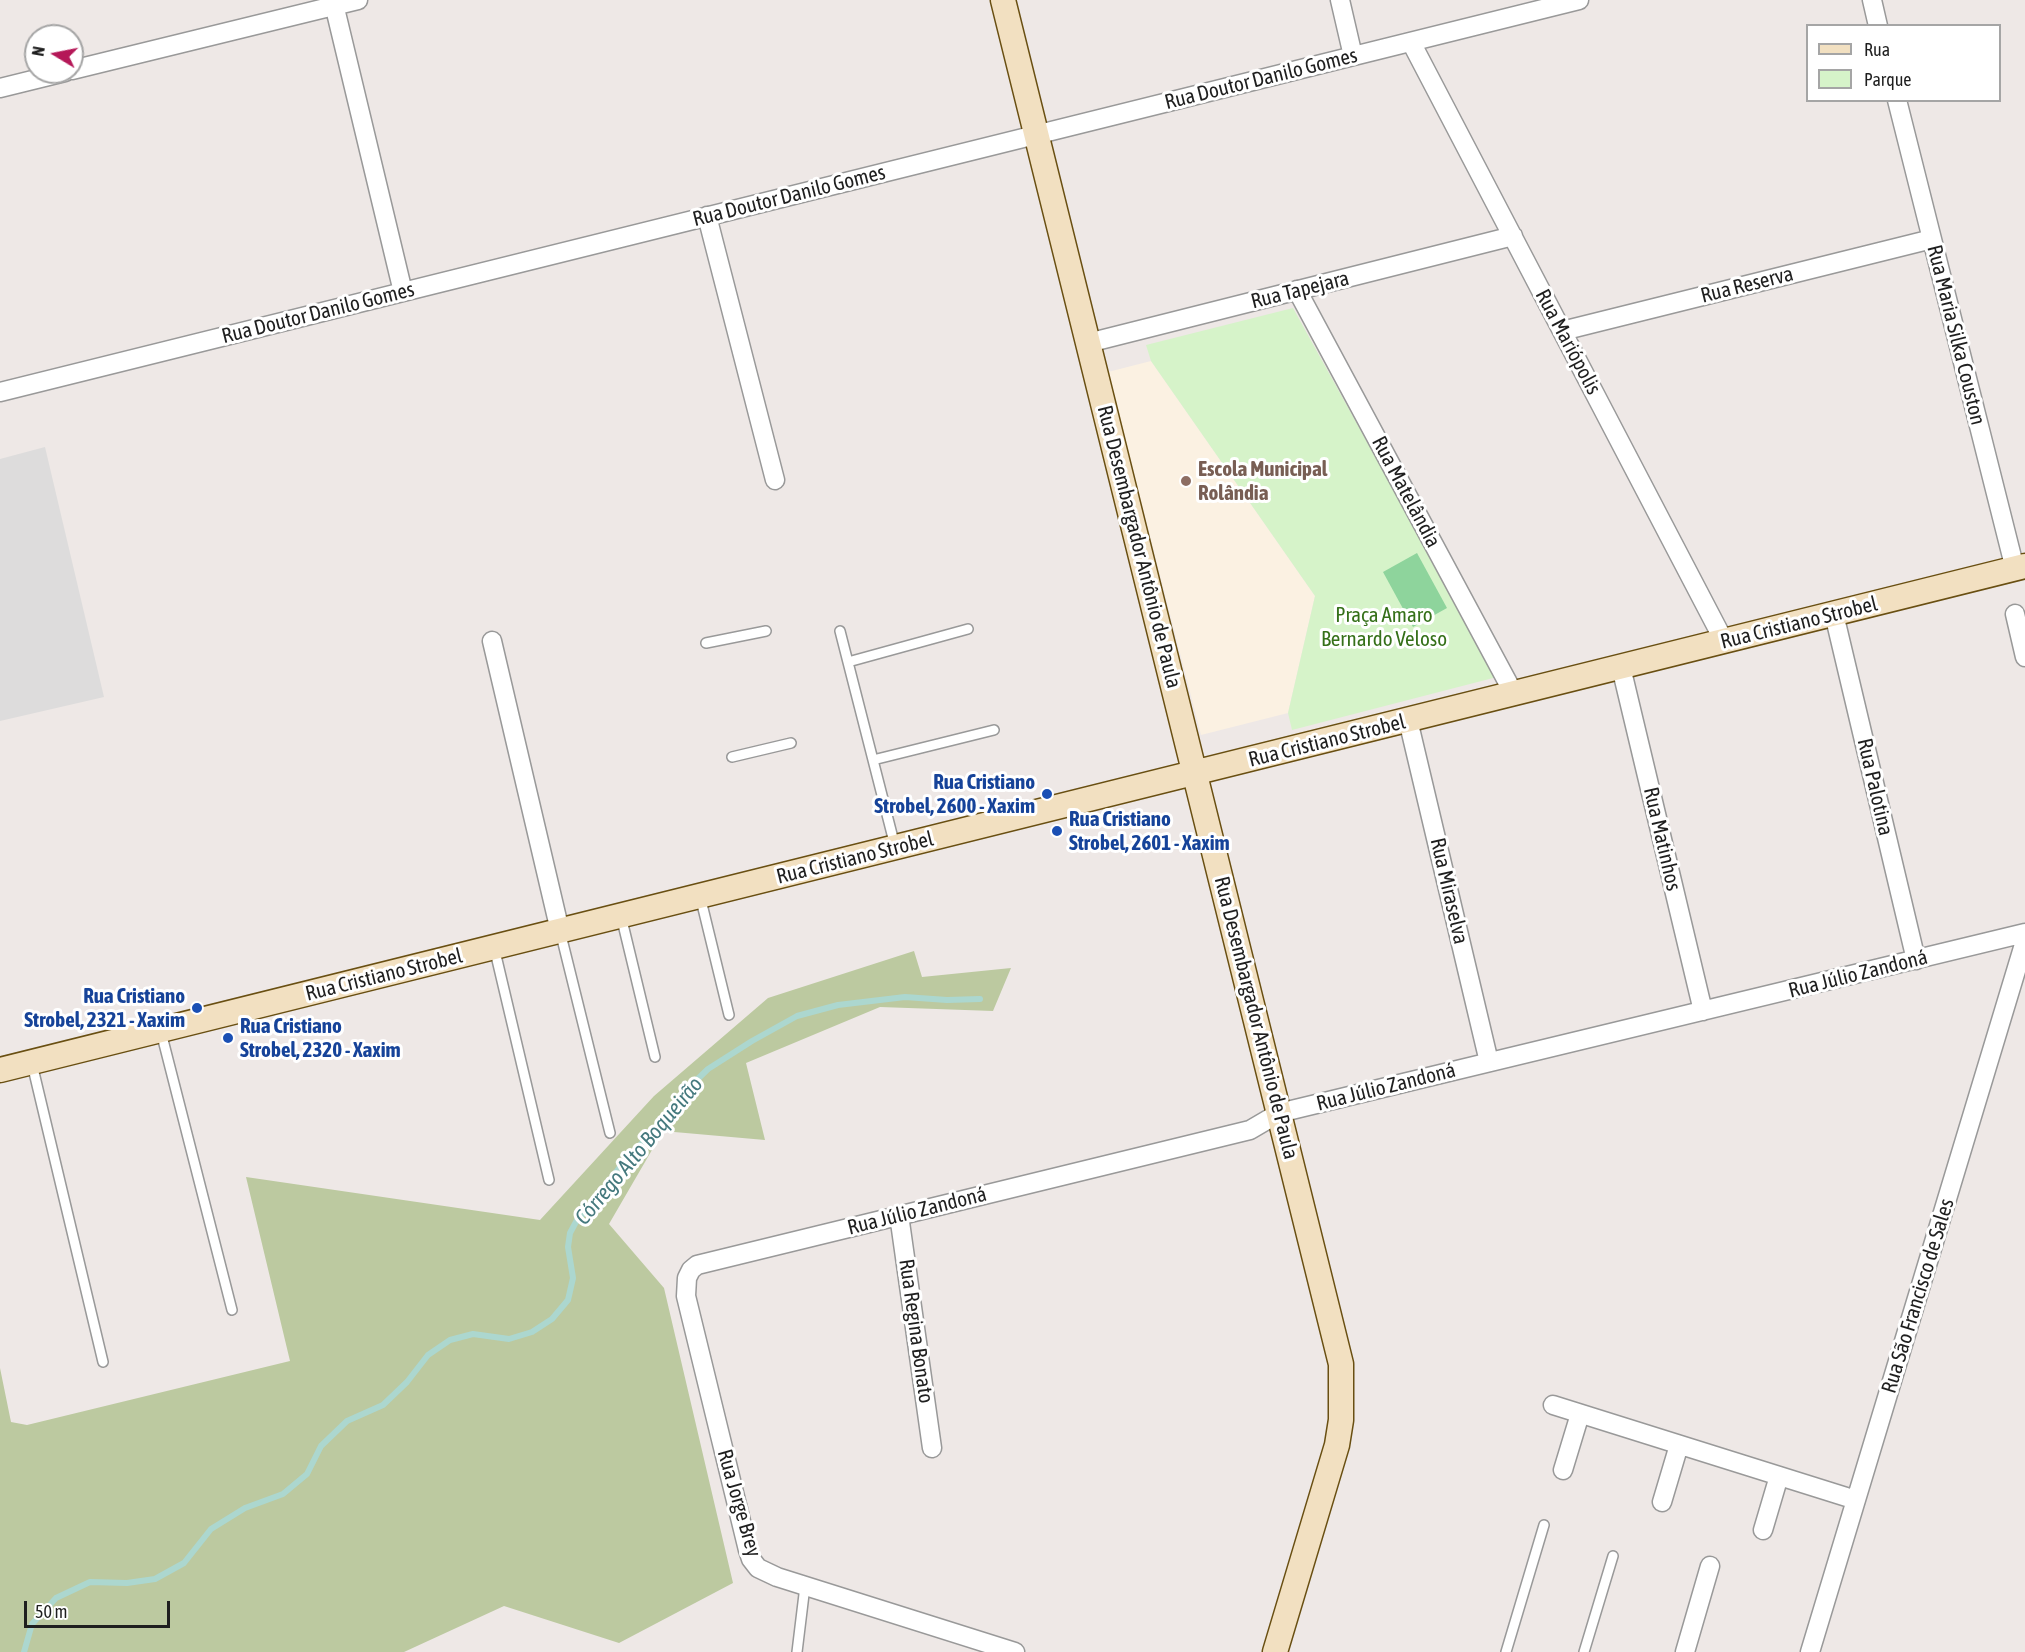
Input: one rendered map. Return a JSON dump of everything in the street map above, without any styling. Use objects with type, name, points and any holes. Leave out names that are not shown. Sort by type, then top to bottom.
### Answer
[{"type":"main road","name":"Rua Desembargador Antônio de Paula","points":[[1003,0],[1341,1364],[1342,1390],[1337,1446],[1275,1652]]},
{"type":"main road","name":"Rua Cristiano Strobel","points":[[0,1070],[2020,567]]},
{"type":"street","points":[[84,67],[333,3],[358,0]]},
{"type":"street","points":[[1340,0],[1353,56]]},
{"type":"street","name":"Rua Doutor Danilo Gomes","points":[[0,392],[1579,0]]},
{"type":"street","points":[[1872,0],[1878,24]]},
{"type":"street","points":[[333,3],[403,292]]},
{"type":"street","name":"Rua Mariópolis","points":[[1411,42],[1724,641]]},
{"type":"street","points":[[0,88],[24,82]]},
{"type":"street","name":"Rua Maria Silka Couston","points":[[1898,102],[2020,567]]},
{"type":"street","points":[[707,216],[775,480]]},
{"type":"street","name":"Rua Tapejara","points":[[1088,343],[1513,236]]},
{"type":"street","name":"Rua Reserva","points":[[1562,331],[1932,239]]},
{"type":"street","name":"Rua Matelândia","points":[[1297,290],[1514,694]]},
{"type":"street","name":"Rua Palotina","points":[[1834,614],[1916,960]]},
{"type":"street","points":[[2015,614],[2025,657]]},
{"type":"street","points":[[492,641],[560,931]]},
{"type":"street","name":"Rua Matinhos","points":[[1621,667],[1703,1011]]},
{"type":"street","name":"Rua Miraselva","points":[[1408,720],[1490,1062]]},
{"type":"street","name":"Rua Júlio Zandoná","points":[[687,1278],[697,1264],[704,1262],[1250,1130],[1280,1113],[2025,933]]},
{"type":"street","name":"Rua São Francisco de Sales","points":[[1810,1652],[2025,941]]},
{"type":"street","name":"Rua Regina Bonato","points":[[899,1215],[932,1448]]},
{"type":"street","name":"Rua Jorge Brey","points":[[687,1278],[686,1296],[751,1559],[758,1568],[766,1573],[805,1586],[1015,1652]]},
{"type":"street","points":[[1553,1405],[1856,1500]]},
{"type":"street","points":[[1563,1470],[1580,1414]]},
{"type":"street","points":[[1662,1502],[1679,1445]]},
{"type":"street","points":[[1762,1530],[1779,1476]]},
{"type":"street","points":[[1685,1652],[1710,1566]]},
{"type":"lane","points":[[848,662],[969,629]]},
{"type":"lane","points":[[840,631],[896,848]]},
{"type":"lane","points":[[706,643],[766,632]]},
{"type":"lane","points":[[873,760],[994,730]]},
{"type":"lane","points":[[732,757],[791,743]]},
{"type":"lane","points":[[700,896],[729,1016]]},
{"type":"lane","points":[[621,916],[655,1056]]},
{"type":"lane","points":[[560,931],[610,1133]]},
{"type":"lane","points":[[494,947],[549,1180]]},
{"type":"lane","points":[[160,1030],[232,1310]]},
{"type":"lane","points":[[31,1062],[103,1362]]},
{"type":"lane","points":[[1506,1652],[1544,1526]]},
{"type":"lane","points":[[1584,1652],[1613,1556]]},
{"type":"lane","points":[[797,1652],[805,1586]]},
{"type":"shaded area","name":"Escola Municipal Rolândia","points":[[1151,361],[1315,596],[1288,713],[1201,735],[1108,372]]},
{"type":"shaded area","points":[[45,447],[104,697],[0,721],[0,459]]},
{"type":"green space","name":"Praça Amaro Bernardo Veloso","points":[[1293,308],[1497,677],[1292,730],[1288,713],[1315,596],[1151,361],[1146,345]]},
{"type":"green space","points":[[1417,553],[1447,608],[1413,627],[1383,572]]},
{"type":"green space","points":[[914,951],[922,977],[1011,968],[993,1011],[880,1007],[746,1063],[765,1140],[663,1131],[609,1224],[664,1288],[733,1583],[619,1643],[504,1606],[404,1652],[0,1652],[0,1368],[11,1422],[27,1425],[290,1361],[246,1177],[540,1220],[654,1096],[768,998]]},
{"type":"waterway","name":"Córrego Alto Boqueirão","points":[[24,1652],[32,1624],[56,1598],[90,1582],[127,1583],[155,1579],[184,1563],[211,1529],[245,1508],[283,1494],[307,1474],[321,1446],[347,1421],[383,1405],[407,1382],[428,1355],[450,1340],[473,1334],[509,1339],[532,1332],[552,1319],[568,1300],[573,1278],[568,1247],[570,1233],[577,1220],[592,1205],[625,1160],[649,1136],[678,1098],[708,1069],[797,1016],[838,1005],[905,997],[947,1000],[980,999]]},
{"type":"place","name":"Escola Municipal Rolândia","points":[[1186,481]]},
{"type":"place","name":"Rua Cristiano Strobel, 2600 - Xaxim","points":[[1047,794]]},
{"type":"place","name":"Rua Cristiano Strobel, 2601 - Xaxim","points":[[1057,831]]},
{"type":"place","name":"Rua Cristiano Strobel, 2321 - Xaxim","points":[[197,1008]]},
{"type":"place","name":"Rua Cristiano Strobel, 2320 - Xaxim","points":[[228,1038]]}]
